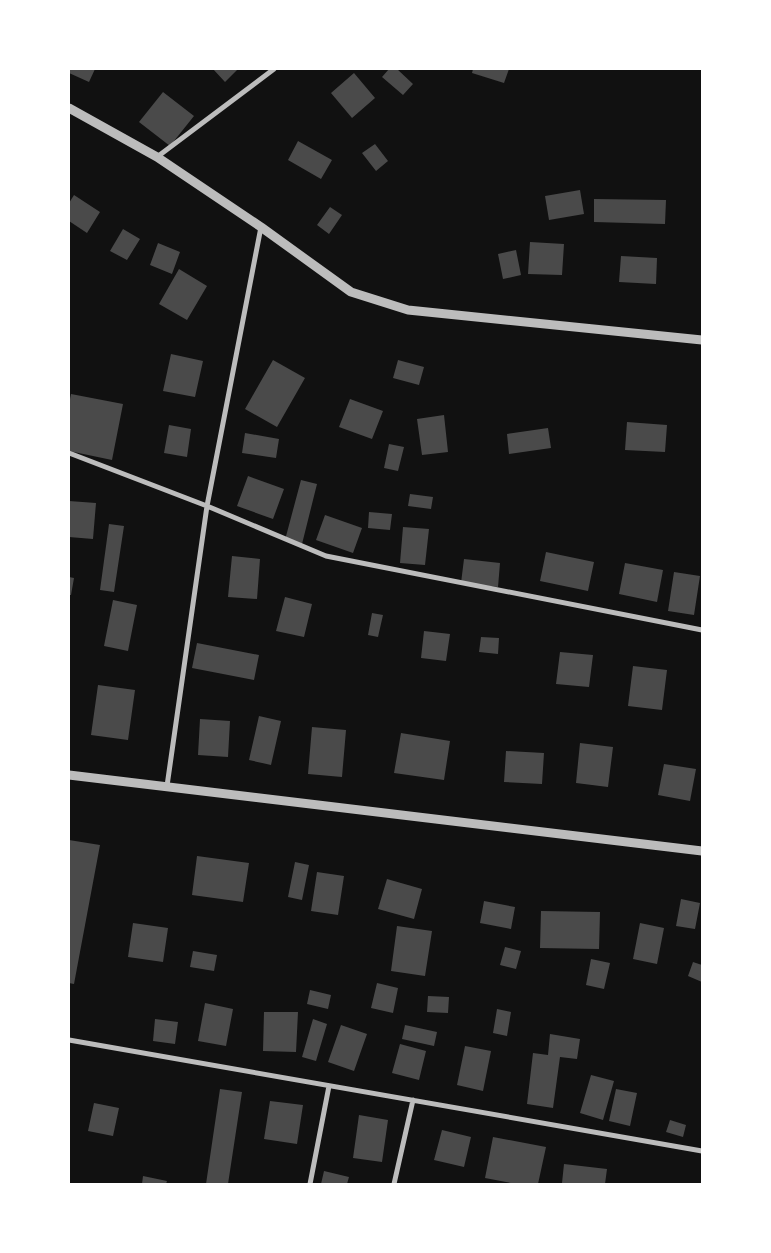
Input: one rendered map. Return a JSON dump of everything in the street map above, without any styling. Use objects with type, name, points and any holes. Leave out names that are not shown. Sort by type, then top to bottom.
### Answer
[{"type":"street","points":[[157,157],[274,69]]},
{"type":"street","points":[[69,108],[157,157],[351,292],[408,310],[702,340]]},
{"type":"street","points":[[167,786],[207,506],[261,228]]},
{"type":"street","points":[[69,453],[207,506],[326,556],[702,630]]},
{"type":"street","points":[[69,775],[702,851]]},
{"type":"street","points":[[69,1040],[702,1151]]},
{"type":"street","points":[[310,1184],[329,1086]]},
{"type":"street","points":[[394,1184],[413,1100]]},
{"type":"building","points":[[69,69],[95,69],[89,82],[69,73]]},
{"type":"building","points":[[213,69],[238,69],[225,82]]},
{"type":"building","points":[[389,69],[397,69],[413,84],[403,95],[382,77]]},
{"type":"building","points":[[473,69],[509,69],[504,83],[472,73]]},
{"type":"building","points":[[354,73],[375,98],[352,118],[331,93]]},
{"type":"building","points":[[163,92],[194,116],[170,146],[139,122]]},
{"type":"building","points":[[298,141],[332,160],[321,179],[288,160]]},
{"type":"building","points":[[375,144],[388,161],[376,171],[362,153]]},
{"type":"building","points":[[580,190],[584,214],[549,220],[545,196]]},
{"type":"building","points":[[74,195],[100,212],[87,233],[69,221],[69,203]]},
{"type":"building","points":[[594,199],[666,200],[665,224],[594,222]]},
{"type":"building","points":[[330,207],[342,215],[329,234],[317,225]]},
{"type":"building","points":[[123,229],[140,239],[127,260],[110,251]]},
{"type":"building","points":[[530,242],[564,244],[562,275],[528,274]]},
{"type":"building","points":[[158,243],[180,252],[172,274],[150,265]]},
{"type":"building","points":[[516,250],[521,275],[503,279],[498,254]]},
{"type":"building","points":[[621,256],[657,258],[656,284],[619,282]]},
{"type":"building","points":[[179,269],[207,286],[187,320],[159,304]]},
{"type":"building","points":[[171,354],[203,361],[195,397],[163,391]]},
{"type":"building","points":[[273,360],[305,378],[277,427],[245,409]]},
{"type":"building","points":[[398,360],[424,367],[419,385],[393,378]]},
{"type":"building","points":[[71,394],[123,404],[112,460],[69,451],[69,404]]},
{"type":"building","points":[[350,399],[383,411],[372,439],[339,427]]},
{"type":"building","points":[[444,415],[448,452],[422,455],[417,419]]},
{"type":"building","points":[[627,422],[667,425],[665,452],[625,450]]},
{"type":"building","points":[[169,425],[191,429],[187,457],[164,453]]},
{"type":"building","points":[[548,428],[551,448],[509,454],[507,434]]},
{"type":"building","points":[[245,433],[279,439],[276,458],[242,453]]},
{"type":"building","points":[[389,444],[404,447],[398,471],[384,468]]},
{"type":"building","points":[[248,476],[284,489],[273,519],[237,506]]},
{"type":"building","points":[[301,480],[317,484],[302,544],[285,540]]},
{"type":"building","points":[[410,494],[433,497],[431,509],[408,506]]},
{"type":"building","points":[[69,501],[96,503],[93,539],[69,537]]},
{"type":"building","points":[[369,512],[392,514],[390,530],[368,528]]},
{"type":"building","points":[[325,515],[362,528],[353,553],[316,540]]},
{"type":"building","points":[[109,524],[124,526],[114,592],[100,590]]},
{"type":"building","points":[[403,527],[429,529],[425,565],[400,563]]},
{"type":"building","points":[[546,552],[594,562],[588,591],[540,581]]},
{"type":"building","points":[[232,556],[260,559],[257,599],[228,597]]},
{"type":"building","points":[[464,559],[500,563],[498,587],[461,583]]},
{"type":"building","points":[[625,563],[663,570],[657,602],[619,594]]},
{"type":"building","points":[[674,572],[700,576],[694,615],[668,611]]},
{"type":"building","points":[[69,577],[74,578],[71,595],[69,595]]},
{"type":"building","points":[[285,597],[312,604],[304,637],[276,631]]},
{"type":"building","points":[[113,600],[137,605],[128,651],[104,646]]},
{"type":"building","points":[[372,613],[383,615],[378,637],[368,635]]},
{"type":"building","points":[[424,631],[450,634],[446,661],[421,658]]},
{"type":"building","points":[[481,637],[499,638],[498,654],[479,652]]},
{"type":"building","points":[[197,643],[259,655],[254,680],[192,668]]},
{"type":"building","points":[[560,652],[593,655],[589,687],[556,684]]},
{"type":"building","points":[[633,666],[667,670],[662,710],[628,706]]},
{"type":"building","points":[[98,685],[135,690],[128,740],[91,735]]},
{"type":"building","points":[[259,716],[281,721],[271,765],[249,760]]},
{"type":"building","points":[[200,719],[230,721],[228,757],[198,755]]},
{"type":"building","points":[[312,727],[346,730],[342,777],[308,774]]},
{"type":"building","points":[[401,733],[450,741],[444,780],[394,773]]},
{"type":"building","points":[[580,743],[613,747],[608,787],[576,783]]},
{"type":"building","points":[[506,751],[544,753],[542,784],[504,782]]},
{"type":"building","points":[[664,764],[696,769],[690,801],[658,795]]},
{"type":"building","points":[[69,840],[100,845],[74,984],[69,983]]},
{"type":"building","points":[[197,856],[249,863],[243,902],[192,895]]},
{"type":"building","points":[[295,862],[309,865],[302,900],[288,897]]},
{"type":"building","points":[[317,872],[344,876],[338,915],[311,911]]},
{"type":"building","points":[[387,879],[422,889],[414,919],[378,909]]},
{"type":"building","points":[[681,899],[700,903],[695,929],[676,926]]},
{"type":"building","points":[[484,901],[515,907],[511,929],[480,923]]},
{"type":"building","points":[[541,911],[600,912],[599,949],[540,948]]},
{"type":"building","points":[[133,923],[168,928],[163,962],[128,957]]},
{"type":"building","points":[[640,923],[664,928],[657,964],[633,959]]},
{"type":"building","points":[[397,926],[432,931],[425,976],[391,971]]},
{"type":"building","points":[[505,947],[521,951],[516,969],[500,965]]},
{"type":"building","points":[[193,951],[217,955],[214,971],[190,967]]},
{"type":"building","points":[[591,959],[610,963],[604,989],[586,985]]},
{"type":"building","points":[[693,962],[702,965],[702,982],[688,976]]},
{"type":"building","points":[[377,983],[398,988],[393,1013],[371,1008]]},
{"type":"building","points":[[310,990],[331,995],[328,1009],[307,1004]]},
{"type":"building","points":[[428,996],[449,997],[448,1013],[427,1012]]},
{"type":"building","points":[[205,1003],[233,1009],[226,1046],[198,1041]]},
{"type":"building","points":[[497,1009],[511,1012],[507,1036],[493,1033]]},
{"type":"building","points":[[264,1012],[298,1012],[296,1052],[263,1051]]},
{"type":"building","points":[[155,1019],[178,1022],[175,1044],[153,1041]]},
{"type":"building","points":[[313,1019],[327,1024],[316,1061],[302,1057]]},
{"type":"building","points":[[341,1025],[367,1034],[354,1071],[328,1062]]},
{"type":"building","points":[[405,1025],[437,1032],[434,1046],[402,1039]]},
{"type":"building","points":[[550,1034],[580,1039],[577,1059],[560,1057],[553,1108],[527,1104],[533,1053],[548,1055]]},
{"type":"building","points":[[400,1044],[426,1051],[419,1080],[392,1073]]},
{"type":"building","points":[[465,1046],[491,1051],[483,1091],[457,1085]]},
{"type":"building","points":[[591,1075],[614,1081],[603,1120],[580,1113]]},
{"type":"building","points":[[220,1089],[242,1092],[228,1184],[206,1184]]},
{"type":"building","points":[[616,1089],[637,1093],[630,1126],[609,1121]]},
{"type":"building","points":[[270,1101],[303,1105],[297,1144],[264,1139]]},
{"type":"building","points":[[94,1103],[119,1108],[113,1136],[88,1131]]},
{"type":"building","points":[[359,1115],[388,1120],[382,1162],[353,1158]]},
{"type":"building","points":[[670,1120],[686,1125],[683,1137],[666,1132]]},
{"type":"building","points":[[442,1130],[471,1137],[464,1167],[434,1160]]},
{"type":"building","points":[[493,1137],[546,1147],[538,1184],[516,1184],[485,1178]]},
{"type":"building","points":[[564,1164],[607,1169],[605,1184],[562,1183]]},
{"type":"building","points":[[324,1171],[349,1177],[347,1184],[321,1184]]},
{"type":"building","points":[[143,1176],[167,1181],[166,1184],[142,1184]]}]
